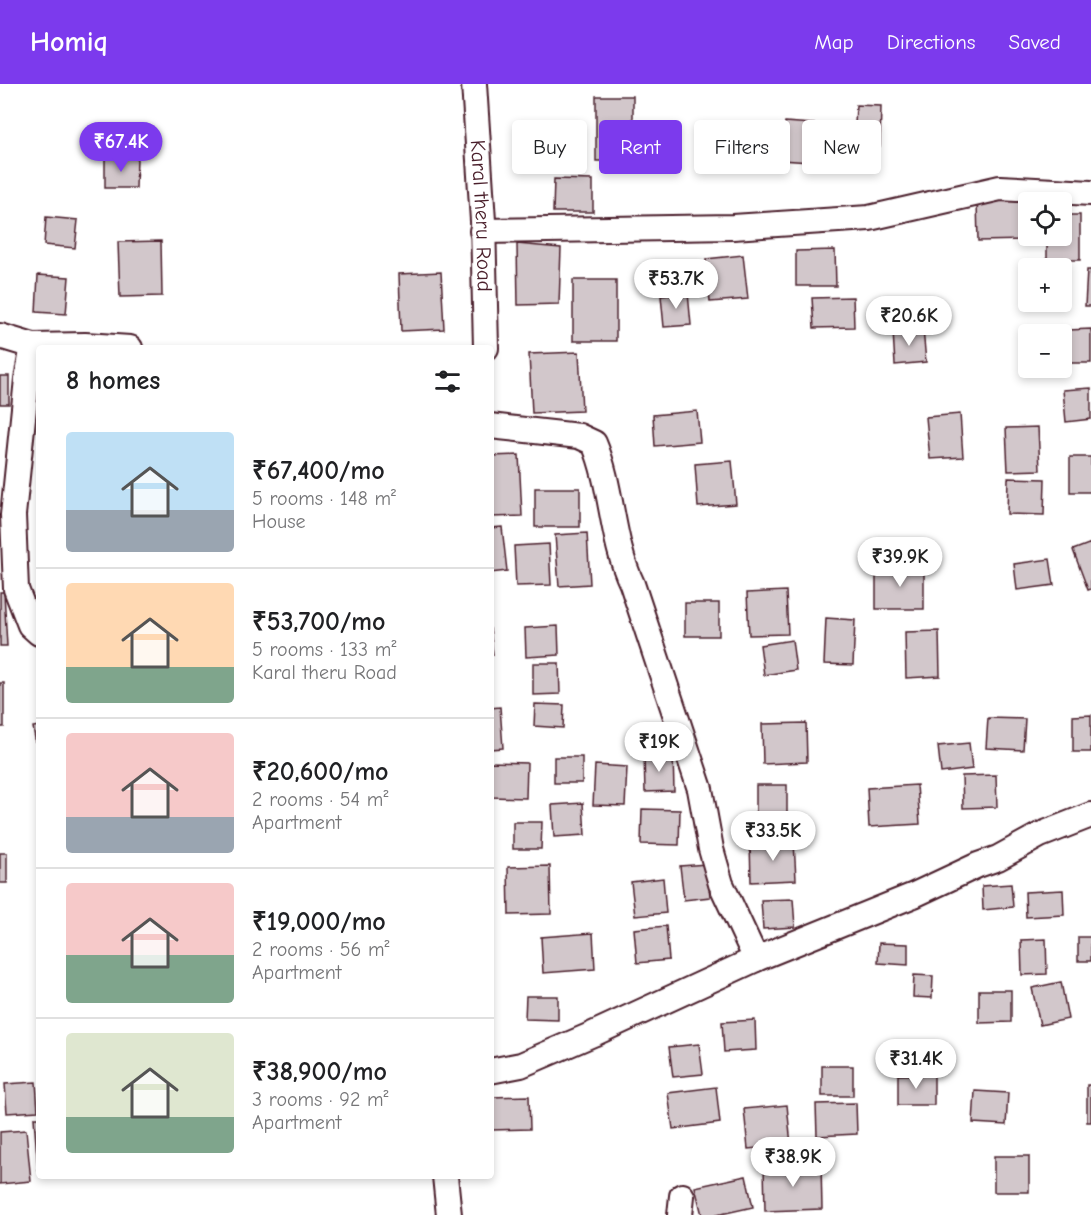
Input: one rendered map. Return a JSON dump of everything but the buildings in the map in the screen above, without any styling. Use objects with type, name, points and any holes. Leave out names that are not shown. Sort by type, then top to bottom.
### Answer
[{"type":"street","name":"Karal theru Road","points":[[474,84],[483,221],[486,345]]},
{"type":"street","points":[[482,231],[733,228],[869,218],[1000,188],[1091,193]]},
{"type":"street","points":[[0,336],[36,346]]},
{"type":"street","points":[[33,346],[27,379],[13,515],[16,589],[30,625],[36,630]]},
{"type":"street","points":[[494,426],[579,436],[594,443],[601,459],[623,564],[632,584],[700,789],[711,849],[722,884],[756,959]]},
{"type":"street","points":[[494,1070],[521,1065],[756,959],[904,899],[998,858],[1040,835],[1091,815]]},
{"type":"street","points":[[445,1179],[449,1215]]}]
